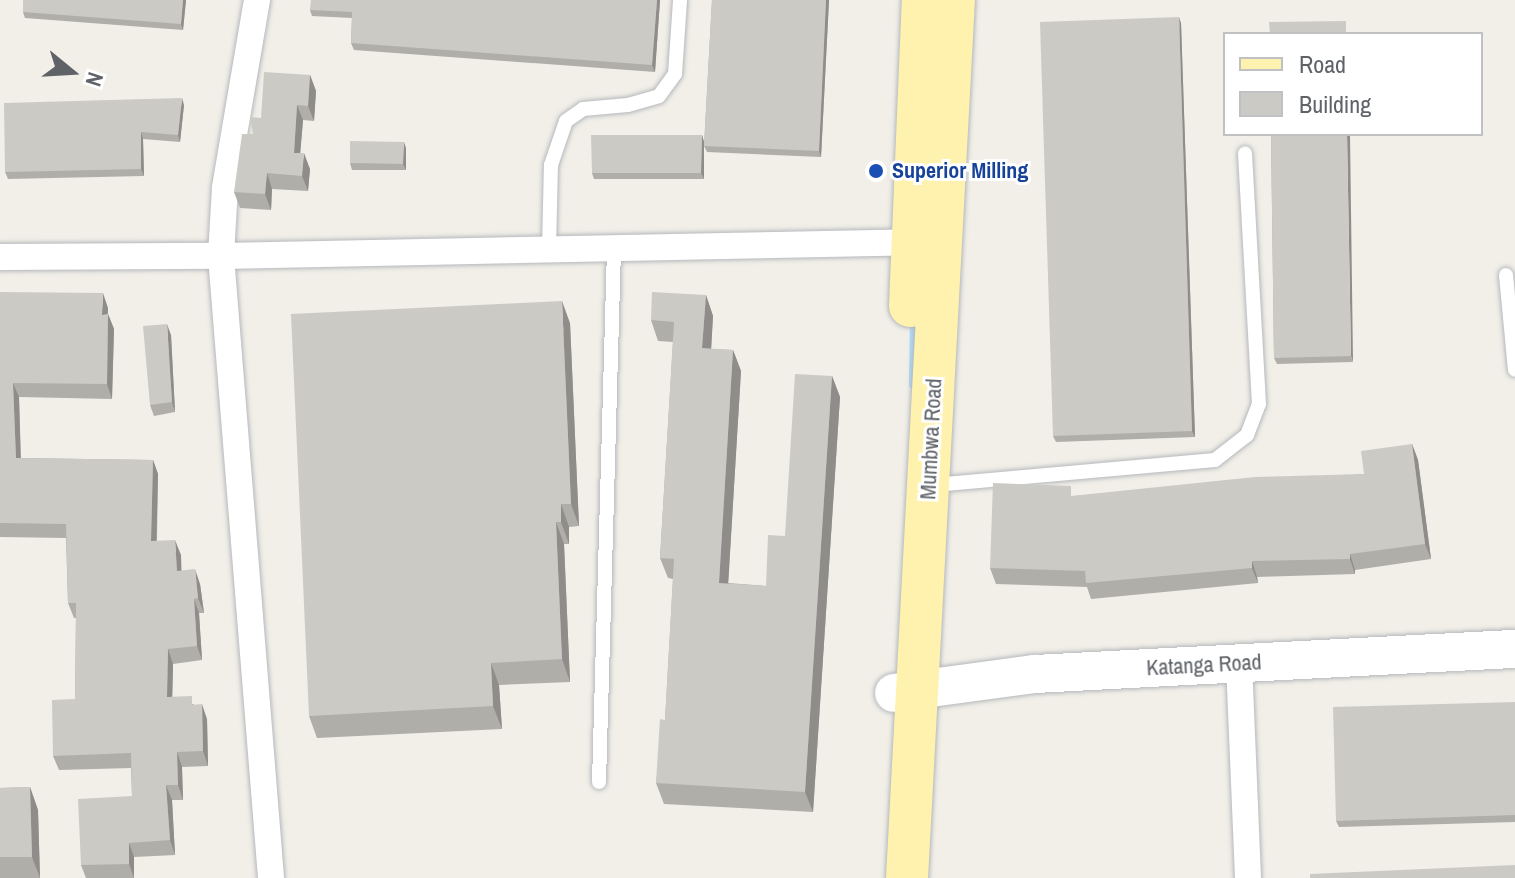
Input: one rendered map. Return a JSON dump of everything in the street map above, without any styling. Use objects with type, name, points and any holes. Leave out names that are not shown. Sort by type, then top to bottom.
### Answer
[{"type":"main road","name":"Mumbwa Road","points":[[881,878],[929,486],[923,0]]},
{"type":"main road","name":"Mumbwa Road","points":[[907,878],[906,692],[927,242],[954,0]]},
{"type":"street","points":[[257,0],[225,188],[221,256],[271,878]]},
{"type":"street","points":[[0,257],[221,256],[927,242]]},
{"type":"street","name":"Katanga Road","points":[[906,692],[1035,674],[1515,649]]},
{"type":"street","points":[[1239,663],[1248,878]]},
{"type":"lane","points":[[549,250],[551,165],[566,121],[583,109],[628,105],[659,96],[675,74],[680,0]]},
{"type":"lane","points":[[929,486],[1215,460],[1247,435],[1259,404],[1245,153]]},
{"type":"lane","points":[[599,782],[614,249]]},
{"type":"lane","points":[[1506,275],[1515,370]]},
{"type":"building","points":[[23,0],[183,0],[181,24],[23,12]]},
{"type":"building","points":[[311,0],[657,0],[652,65],[351,43],[352,12],[310,10]]},
{"type":"building","points":[[712,0],[826,0],[819,151],[704,146]]},
{"type":"building","points":[[1179,17],[1192,431],[1053,436],[1040,22]]},
{"type":"building","points":[[1346,21],[1346,32],[1270,32],[1269,22]]},
{"type":"building","points":[[264,72],[310,75],[308,106],[297,105],[294,153],[304,153],[302,176],[267,173],[265,194],[234,192],[242,134],[253,134],[250,117],[261,118]]},
{"type":"building","points":[[182,98],[178,135],[141,132],[141,169],[5,172],[4,103]]},
{"type":"building","points":[[591,135],[702,135],[701,173],[592,173]]},
{"type":"building","points":[[1271,136],[1347,136],[1351,356],[1274,358]]},
{"type":"building","points":[[350,141],[404,142],[403,164],[350,163]]},
{"type":"building","points":[[0,292],[103,293],[102,315],[108,314],[107,384],[13,383],[16,458],[153,460],[151,541],[175,540],[177,571],[195,569],[197,646],[168,649],[167,697],[192,696],[192,705],[202,704],[203,751],[177,752],[178,785],[166,785],[170,840],[129,843],[129,864],[81,865],[78,799],[132,796],[131,753],[53,756],[52,700],[75,699],[76,603],[68,603],[66,524],[0,523]]},
{"type":"building","points":[[652,292],[706,295],[702,348],[733,350],[719,583],[766,586],[768,535],[785,536],[795,374],[832,376],[805,792],[656,783],[660,719],[665,720],[674,559],[660,558],[674,322],[651,320]]},
{"type":"building","points":[[562,301],[571,504],[561,504],[561,522],[556,522],[562,659],[491,663],[493,706],[309,716],[291,314]]},
{"type":"building","points":[[167,324],[172,402],[150,405],[143,326]]},
{"type":"building","points":[[1412,444],[1425,544],[1350,554],[1350,559],[1252,561],[1252,568],[1086,583],[1085,571],[990,568],[993,483],[1071,486],[1071,496],[1255,477],[1364,474],[1361,451]]},
{"type":"building","points":[[1515,702],[1515,815],[1336,821],[1333,707]]},
{"type":"building","points":[[30,787],[32,857],[0,857],[0,788]]},
{"type":"building","points":[[1515,865],[1515,878],[1310,878],[1310,874]]},
{"type":"waterway","points":[[913,384],[914,315]]},
{"type":"place","name":"Superior Milling","points":[[876,171]]}]
